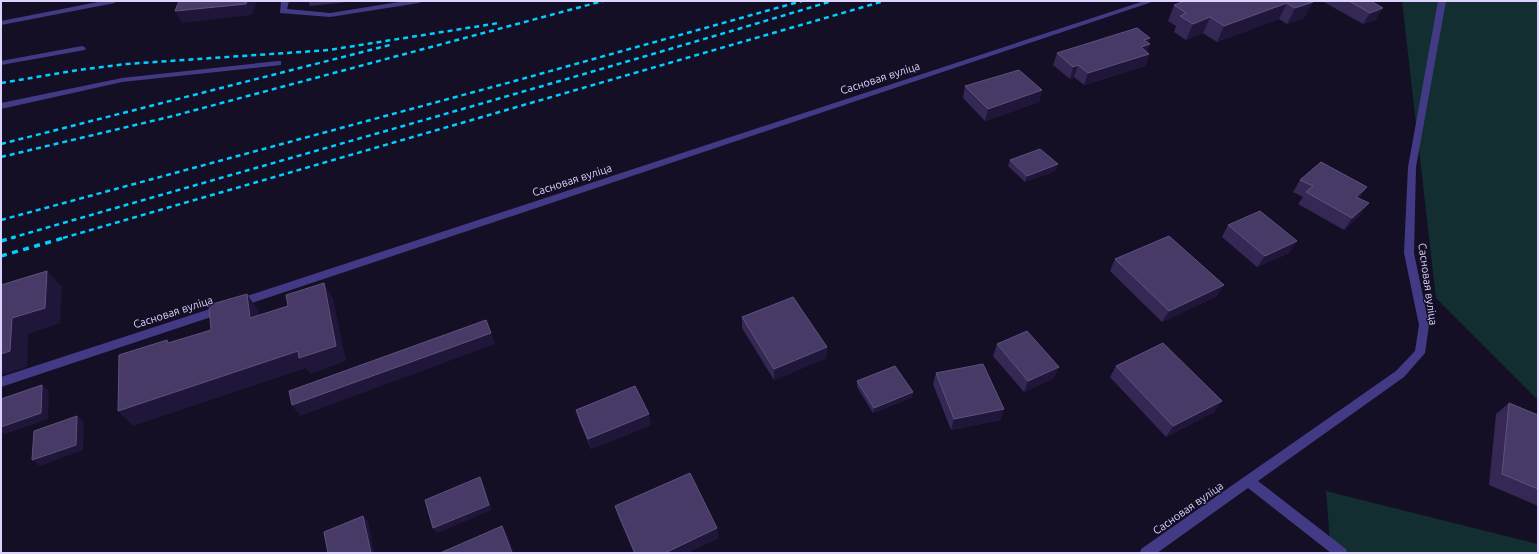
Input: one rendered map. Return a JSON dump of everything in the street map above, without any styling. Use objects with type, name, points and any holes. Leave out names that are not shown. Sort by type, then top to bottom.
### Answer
[{"type":"street","points":[[1,23],[112,1]]},
{"type":"street","points":[[285,1],[284,11],[330,15],[419,1]]},
{"type":"street","name":"Сасновая вуліца","points":[[1,382],[1151,1]]},
{"type":"street","name":"Сасновая вуліца","points":[[1146,553],[1400,374],[1420,353],[1424,325],[1409,253],[1412,167],[1442,1]]},
{"type":"street","points":[[1,64],[82,48]]},
{"type":"street","points":[[1,106],[122,80],[278,63]]},
{"type":"street","points":[[1248,481],[1341,553]]},
{"type":"green space","points":[[1402,1],[1538,1],[1538,400],[1436,298]]},
{"type":"green space","points":[[1326,491],[1538,544],[1538,553],[1331,553]]},
{"type":"building","points":[[179,1],[247,1],[246,4],[175,11]]},
{"type":"building","points":[[1185,1],[1313,2],[1295,8],[1287,3],[1224,26],[1210,17],[1193,24],[1180,16],[1186,13],[1174,5]]},
{"type":"building","points":[[1349,1],[1371,1],[1383,8],[1370,13]]},
{"type":"building","points":[[1137,28],[1150,38],[1144,40],[1150,44],[1141,47],[1149,54],[1088,73],[1078,65],[1073,67],[1057,53]]},
{"type":"building","points":[[1019,70],[1042,90],[988,109],[965,86]]},
{"type":"building","points":[[1040,149],[1058,164],[1027,176],[1010,160]]},
{"type":"building","points":[[1321,162],[1367,187],[1356,197],[1369,203],[1352,218],[1306,192],[1313,186],[1300,180]]},
{"type":"building","points":[[1260,211],[1297,241],[1265,256],[1228,225]]},
{"type":"building","points":[[1169,236],[1224,285],[1169,311],[1115,259]]},
{"type":"building","points":[[47,271],[45,308],[12,318],[10,351],[1,354],[1,285]]},
{"type":"building","points":[[324,283],[336,346],[299,358],[298,351],[118,411],[119,355],[167,340],[168,343],[211,330],[209,305],[247,294],[250,318],[288,306],[286,295]]},
{"type":"building","points":[[793,297],[827,347],[774,369],[742,317]]},
{"type":"building","points":[[486,320],[491,333],[292,405],[289,391]]},
{"type":"building","points":[[1027,331],[1059,367],[1028,381],[997,344]]},
{"type":"building","points":[[1163,343],[1222,401],[1173,426],[1116,366]]},
{"type":"building","points":[[983,364],[1004,409],[954,419],[936,373]]},
{"type":"building","points":[[895,366],[913,392],[874,408],[857,381]]},
{"type":"building","points":[[42,385],[41,413],[1,427],[1,399]]},
{"type":"building","points":[[635,386],[649,414],[588,439],[576,410]]},
{"type":"building","points":[[1509,403],[1538,415],[1538,489],[1502,474]]},
{"type":"building","points":[[77,416],[76,445],[32,460],[34,431]]},
{"type":"building","points":[[690,473],[717,528],[665,553],[635,553],[615,506]]},
{"type":"building","points":[[480,477],[489,505],[433,528],[425,500]]},
{"type":"building","points":[[363,516],[371,553],[328,553],[324,532]]},
{"type":"building","points":[[502,526],[512,553],[440,553]]},
{"type":"railway","points":[[1,157],[173,116],[603,1]]},
{"type":"railway","points":[[1,220],[511,82],[802,1]]},
{"type":"railway","points":[[11,238],[525,91],[832,1]]},
{"type":"railway","points":[[63,238],[884,1]]},
{"type":"railway","points":[[1,83],[78,70],[126,64],[329,50],[499,23]]},
{"type":"railway","points":[[1,144],[390,45]]},
{"type":"railway","points":[[1,241],[15,237]]},
{"type":"railway","points":[[1,256],[67,237]]}]
